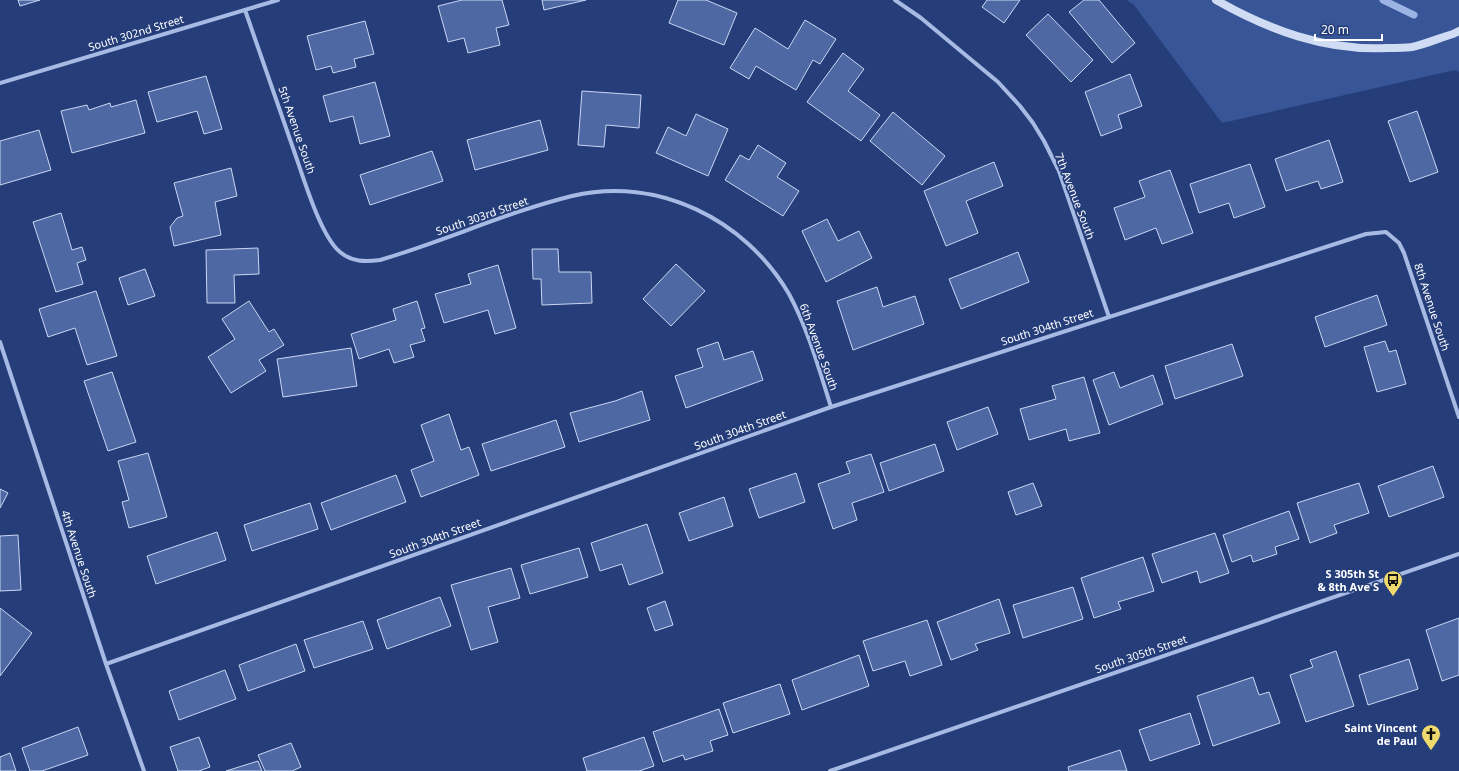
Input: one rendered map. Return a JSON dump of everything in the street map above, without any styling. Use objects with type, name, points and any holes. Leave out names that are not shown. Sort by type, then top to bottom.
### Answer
[{"type":"main road","points":[[1216,0],[1243,15],[1286,33],[1324,44],[1358,48],[1412,47],[1459,31]]},
{"type":"street","name":"South 302nd Street","points":[[0,83],[278,0]]},
{"type":"street","name":"7th Avenue South","points":[[895,0],[921,18],[998,82],[1033,123],[1059,171],[1109,317]]},
{"type":"street","name":"5th Avenue South","points":[[246,10],[314,204],[329,239],[339,251]]},
{"type":"street","name":"South 303rd Street","points":[[339,251],[350,259],[364,262],[380,260],[536,207],[573,196],[612,192],[635,192]]},
{"type":"street","name":"6th Avenue South","points":[[635,192],[672,199],[703,213],[738,235],[761,256],[779,278],[797,312],[832,407]]},
{"type":"street","name":"South 304th Street","points":[[106,664],[832,407],[1350,238],[1366,234],[1386,232]]},
{"type":"street","name":"8th Avenue South","points":[[1386,232],[1399,243],[1404,253],[1459,417]]},
{"type":"street","name":"4th Avenue South","points":[[0,342],[106,664],[144,771]]},
{"type":"street","name":"South 305th Street","points":[[830,771],[1459,554]]},
{"type":"shaded area","points":[[1127,0],[1459,0],[1459,72],[1455,70],[1222,123],[1134,5]]},
{"type":"building","points":[[18,0],[40,0],[20,6]]},
{"type":"building","points":[[462,0],[502,0],[509,25],[496,28],[500,45],[468,53],[464,38],[448,42],[438,6]]},
{"type":"building","points":[[542,0],[586,0],[544,10]]},
{"type":"building","points":[[678,0],[706,0],[737,13],[724,45],[669,23]]},
{"type":"building","points":[[987,0],[1020,0],[1004,23],[982,7]]},
{"type":"building","points":[[1084,0],[1099,0],[1135,43],[1112,63],[1069,12]]},
{"type":"building","points":[[1048,14],[1093,60],[1071,82],[1026,35]]},
{"type":"building","points":[[805,20],[836,39],[820,64],[813,60],[796,90],[756,66],[749,79],[730,68],[755,28],[788,49]]},
{"type":"building","points":[[365,21],[374,54],[354,59],[356,67],[333,73],[331,66],[316,70],[307,36]]},
{"type":"building","points":[[843,53],[864,69],[848,91],[880,115],[861,141],[807,102]]},
{"type":"building","points":[[1130,74],[1142,106],[1118,115],[1122,128],[1101,136],[1085,92]]},
{"type":"building","points":[[206,76],[222,129],[204,134],[197,111],[157,122],[148,92]]},
{"type":"building","points":[[375,82],[390,136],[360,144],[353,116],[330,122],[323,96]]},
{"type":"building","points":[[582,91],[641,95],[639,128],[606,125],[604,147],[578,145]]},
{"type":"building","points":[[136,100],[145,133],[72,153],[61,111],[87,105],[89,110],[110,103],[111,107]]},
{"type":"building","points":[[1417,111],[1438,172],[1410,182],[1388,121]]},
{"type":"building","points":[[893,112],[945,156],[922,185],[870,141]]},
{"type":"building","points":[[696,114],[728,129],[708,176],[656,153],[668,127],[686,136]]},
{"type":"building","points":[[540,120],[548,150],[475,170],[467,140]]},
{"type":"building","points":[[39,130],[51,170],[0,185],[0,141]]},
{"type":"building","points":[[1329,140],[1343,182],[1321,189],[1318,181],[1286,191],[1275,159]]},
{"type":"building","points":[[758,145],[786,163],[777,177],[799,191],[783,216],[725,180],[740,155],[749,160]]},
{"type":"building","points":[[432,151],[443,181],[370,205],[360,175]]},
{"type":"building","points":[[994,162],[1003,186],[966,201],[978,233],[946,246],[924,191]]},
{"type":"building","points":[[1250,164],[1265,207],[1234,218],[1229,203],[1199,213],[1190,184]]},
{"type":"building","points":[[231,168],[237,196],[215,202],[221,235],[174,246],[170,227],[177,218],[183,216],[174,183]]},
{"type":"building","points":[[1170,170],[1193,233],[1162,244],[1156,228],[1125,240],[1114,208],[1145,197],[1139,181]]},
{"type":"building","points":[[61,213],[72,250],[82,247],[86,260],[77,263],[83,284],[56,292],[33,222]]},
{"type":"building","points":[[827,219],[838,241],[859,231],[872,258],[826,282],[802,231]]},
{"type":"building","points":[[258,248],[259,274],[234,275],[235,303],[207,303],[206,250]]},
{"type":"building","points":[[532,249],[558,249],[559,272],[591,272],[592,303],[542,305],[541,279],[533,279]]},
{"type":"building","points":[[1018,252],[1029,282],[961,309],[949,279]]},
{"type":"building","points":[[676,264],[705,291],[671,326],[643,299]]},
{"type":"building","points":[[498,265],[516,328],[495,334],[488,310],[444,323],[435,294],[471,284],[468,274]]},
{"type":"building","points":[[145,269],[155,296],[128,305],[119,278]]},
{"type":"building","points":[[877,287],[883,307],[915,296],[924,324],[853,350],[837,301]]},
{"type":"building","points":[[96,291],[117,356],[87,365],[75,328],[48,337],[39,309]]},
{"type":"building","points":[[1377,295],[1387,325],[1325,347],[1315,317]]},
{"type":"building","points":[[249,301],[269,332],[274,329],[284,345],[259,360],[266,371],[231,393],[208,357],[235,339],[222,319]]},
{"type":"building","points":[[417,301],[425,328],[421,329],[425,341],[410,345],[414,357],[394,363],[389,349],[359,359],[351,334],[396,320],[393,309]]},
{"type":"building","points":[[1385,341],[1389,352],[1396,350],[1406,384],[1377,392],[1364,347]]},
{"type":"building","points":[[718,342],[724,360],[753,351],[763,380],[686,408],[675,376],[703,367],[697,349]]},
{"type":"building","points":[[1232,344],[1243,376],[1175,399],[1165,366]]},
{"type":"building","points":[[351,348],[357,386],[283,397],[277,359]]},
{"type":"building","points":[[112,372],[136,442],[108,451],[84,381]]},
{"type":"building","points":[[1114,372],[1120,388],[1153,375],[1163,404],[1109,425],[1093,380]]},
{"type":"building","points":[[1084,377],[1100,433],[1069,441],[1066,429],[1029,440],[1020,409],[1056,399],[1052,386]]},
{"type":"building","points":[[642,391],[650,420],[579,442],[570,413],[615,401]]},
{"type":"building","points":[[988,407],[998,434],[957,450],[947,422]]},
{"type":"building","points":[[449,414],[461,450],[469,447],[479,475],[421,497],[411,470],[434,461],[421,425]]},
{"type":"building","points":[[556,420],[565,447],[491,471],[482,444]]},
{"type":"building","points":[[935,444],[944,471],[889,491],[880,463]]},
{"type":"building","points":[[148,453],[167,517],[129,528],[122,502],[129,500],[118,461]]},
{"type":"building","points":[[871,454],[884,492],[852,503],[857,520],[833,529],[818,484],[850,473],[846,462]]},
{"type":"building","points":[[1433,466],[1444,497],[1389,517],[1378,486]]},
{"type":"building","points":[[796,473],[805,502],[759,518],[749,489]]},
{"type":"building","points":[[396,475],[406,502],[331,530],[321,503]]},
{"type":"building","points":[[1033,483],[1042,506],[1016,515],[1008,492]]},
{"type":"building","points":[[1359,483],[1369,513],[1334,525],[1337,533],[1310,543],[1297,503]]},
{"type":"building","points":[[0,489],[8,493],[0,508]]},
{"type":"building","points":[[724,497],[733,526],[689,541],[679,513]]},
{"type":"building","points":[[310,503],[318,529],[252,551],[244,525]]},
{"type":"building","points":[[1289,511],[1299,539],[1275,547],[1277,554],[1253,562],[1251,555],[1232,562],[1223,535]]},
{"type":"building","points":[[647,524],[663,573],[629,585],[622,564],[600,571],[591,543]]},
{"type":"building","points":[[217,532],[226,560],[156,584],[147,556]]},
{"type":"building","points":[[1215,533],[1229,573],[1200,583],[1197,571],[1162,583],[1152,554]]},
{"type":"building","points":[[18,535],[21,590],[0,591],[0,536]]},
{"type":"building","points":[[579,548],[588,577],[530,594],[521,565]]},
{"type":"building","points":[[1143,557],[1154,591],[1118,602],[1121,609],[1094,618],[1081,578]]},
{"type":"building","points":[[511,568],[520,598],[488,607],[498,642],[471,650],[451,585]]},
{"type":"building","points":[[1073,587],[1083,619],[1023,638],[1013,605]]},
{"type":"building","points":[[440,597],[451,626],[387,649],[377,620]]},
{"type":"building","points":[[999,599],[1010,633],[975,644],[978,650],[951,660],[937,622]]},
{"type":"building","points":[[665,601],[673,625],[655,631],[647,608]]},
{"type":"building","points":[[0,608],[32,633],[0,676]]},
{"type":"building","points":[[1459,618],[1459,675],[1442,681],[1426,630]]},
{"type":"building","points":[[927,620],[942,665],[910,676],[905,661],[873,671],[863,641]]},
{"type":"building","points":[[363,621],[373,649],[314,668],[304,640]]},
{"type":"building","points":[[296,644],[305,671],[248,691],[239,665]]},
{"type":"building","points":[[1336,651],[1354,706],[1306,722],[1290,675],[1313,667],[1310,660]]},
{"type":"building","points":[[859,655],[869,686],[802,710],[792,680]]},
{"type":"building","points":[[1409,659],[1418,689],[1368,705],[1359,675]]},
{"type":"building","points":[[225,670],[236,699],[179,720],[169,691]]},
{"type":"building","points":[[1253,677],[1259,695],[1269,692],[1280,723],[1213,746],[1197,696]]},
{"type":"building","points":[[780,684],[790,714],[733,733],[723,703]]},
{"type":"building","points":[[719,709],[728,735],[710,741],[713,751],[685,760],[683,755],[663,762],[653,732]]},
{"type":"building","points":[[1190,713],[1200,744],[1150,761],[1139,730]]},
{"type":"building","points":[[78,727],[88,755],[42,771],[30,771],[22,748]]},
{"type":"building","points":[[199,737],[210,767],[199,771],[178,771],[170,747]]},
{"type":"building","points":[[644,737],[654,766],[639,771],[587,771],[583,758]]},
{"type":"building","points":[[291,743],[301,767],[292,771],[265,771],[258,755]]},
{"type":"building","points":[[1120,750],[1127,771],[1069,771],[1068,767]]},
{"type":"building","points":[[10,753],[16,771],[0,771],[0,757]]},
{"type":"building","points":[[258,761],[262,771],[226,771]]},
{"type":"waterway","points":[[1383,0],[1414,15]]},
{"type":"place","name":"S 305th St & 8th Ave S","points":[[1393,597]]},
{"type":"place","name":"Saint Vincent de Paul","points":[[1431,751]]}]
